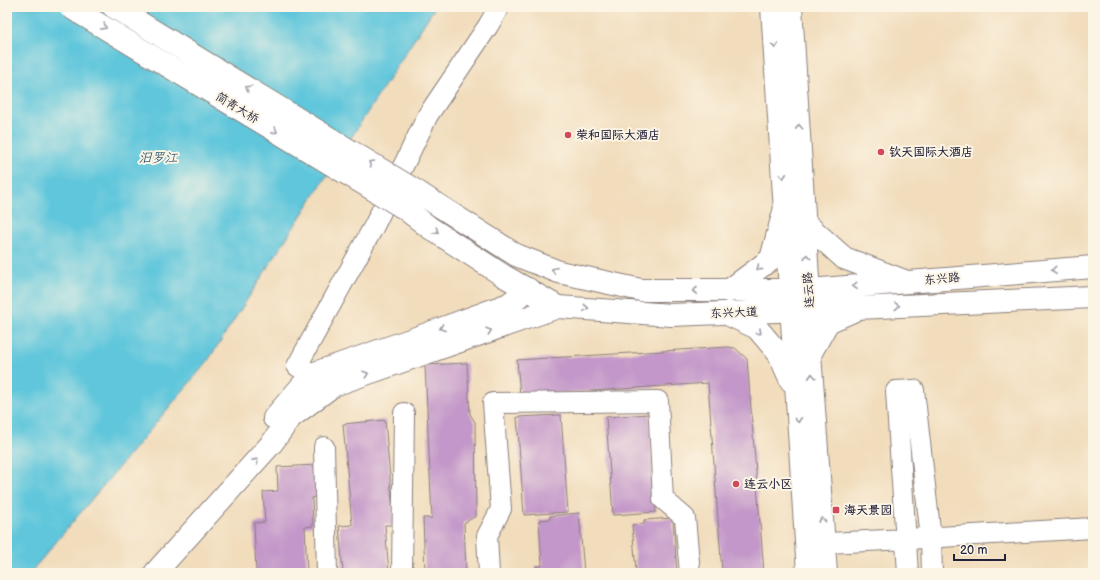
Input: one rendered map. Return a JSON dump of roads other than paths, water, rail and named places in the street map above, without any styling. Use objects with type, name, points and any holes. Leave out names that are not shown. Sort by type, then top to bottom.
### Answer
[{"type":"street","name":"简青大桥","points":[[70,7],[410,200]]},
{"type":"street","points":[[114,7],[410,200]]},
{"type":"street","points":[[334,385],[297,366],[374,226],[428,115],[488,26],[499,7]]},
{"type":"street","points":[[772,7],[785,208],[800,300]]},
{"type":"street","name":"连云路","points":[[791,7],[804,222],[796,391],[815,544],[826,573]]},
{"type":"street","name":"东兴大道","points":[[410,200],[430,228],[504,276],[558,307],[671,315],[725,313],[800,300]]},
{"type":"street","name":"东兴大道","points":[[410,200],[516,255],[559,272],[640,290],[728,291],[858,308],[1093,297]]},
{"type":"street","points":[[728,291],[771,259],[785,208]]},
{"type":"street","points":[[804,222],[844,258],[907,282]]},
{"type":"street","name":"东兴路","points":[[800,300],[907,282],[1093,267]]},
{"type":"street","points":[[141,573],[312,374],[509,304],[528,289]]},
{"type":"street","name":"连云路","points":[[800,300],[810,354],[815,544],[808,573]]},
{"type":"street","points":[[155,573],[272,443],[291,417],[334,385],[558,307]]},
{"type":"street","points":[[810,354],[828,322],[858,308]]},
{"type":"street","points":[[725,313],[757,328],[779,354],[796,391]]},
{"type":"street","points":[[908,573],[896,391],[914,390],[931,538],[937,570]]},
{"type":"street","points":[[489,573],[488,536],[501,509],[492,403],[658,401],[663,499],[685,518],[690,573]]},
{"type":"street","points":[[402,573],[404,413]]},
{"type":"street","points":[[324,447],[327,573]]},
{"type":"street","points":[[815,544],[906,540],[1093,528]]},
{"type":"water","name":"汨罗江","points":[[7,7],[435,7],[207,362],[30,573],[7,573]]},
{"type":"place","name":"荣和国际大酒店","points":[[568,135]]},
{"type":"place","name":"钦天国际大酒店","points":[[881,152]]},
{"type":"place","name":"连云小区","points":[[736,484]]},
{"type":"place","name":"海天景园","points":[[836,510]]}]
